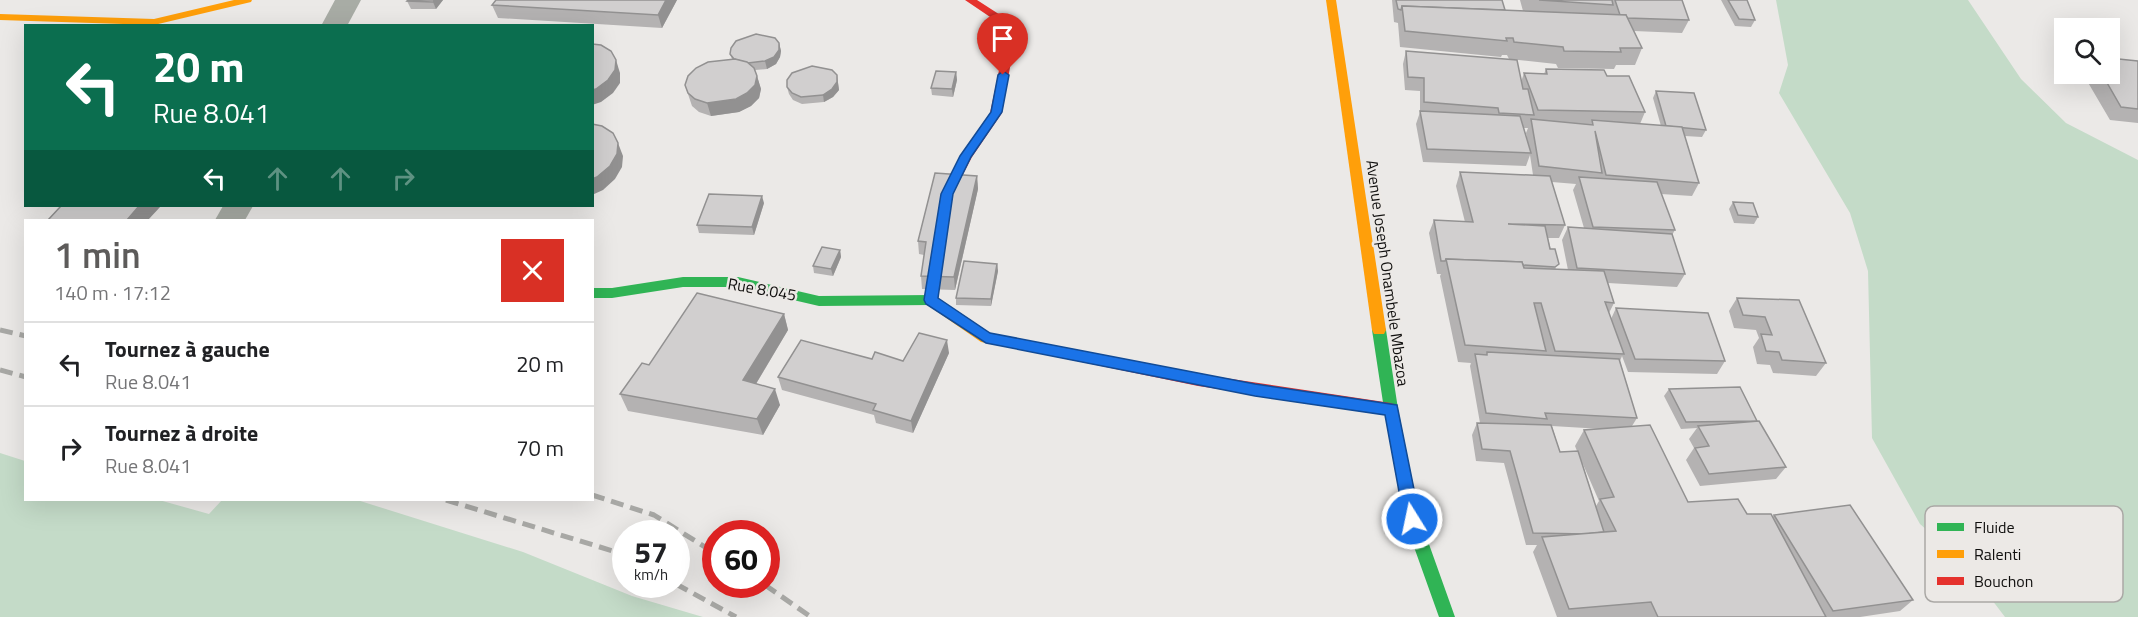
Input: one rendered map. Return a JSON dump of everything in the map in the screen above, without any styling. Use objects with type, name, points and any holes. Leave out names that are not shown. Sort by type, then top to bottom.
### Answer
[{"type":"street","points":[[0,17],[154,22],[247,0]]},
{"type":"street","points":[[335,24],[348,0]]},
{"type":"street","points":[[970,0],[1004,22],[1007,56],[996,112],[966,156],[947,194],[931,300],[986,338],[1242,388],[1391,410]]},
{"type":"street","name":"Avenue Joseph Onambele Mbazoa","points":[[1331,0],[1391,410],[1412,519],[1447,617]]},
{"type":"street","name":"Rue 8.045","points":[[594,293],[612,293],[683,282],[738,282],[819,301],[931,300]]},
{"type":"green space","points":[[1776,0],[1968,0],[2021,79],[2066,123],[2138,160],[2138,617],[2005,617],[1994,602],[2123,602],[2123,506],[1925,506],[1925,528],[1920,524],[1872,438],[1868,271],[1850,213],[1779,93],[1788,65]]},
{"type":"green space","points":[[0,453],[24,461],[24,501],[163,501],[209,514],[221,501],[360,501],[523,552],[612,588],[612,598],[639,598],[703,617],[0,617]]},
{"type":"building","points":[[408,0],[435,0],[433,2]]},
{"type":"building","points":[[496,0],[666,0],[658,15],[492,5]]},
{"type":"building","points":[[1396,0],[1502,0],[1505,10],[1402,6],[1401,10],[1398,9]]},
{"type":"building","points":[[1539,0],[1612,0],[1613,5]]},
{"type":"building","points":[[1615,0],[1682,0],[1689,20],[1627,18],[1626,15],[1620,15]]},
{"type":"building","points":[[1728,0],[1747,0],[1755,20],[1739,19]]},
{"type":"building","points":[[1402,6],[1626,15],[1642,48],[1620,48],[1621,52],[1564,51],[1563,47],[1514,42],[1513,38],[1506,38],[1507,41],[1405,31]]},
{"type":"building","points":[[756,34],[775,38],[779,43],[779,50],[774,57],[765,61],[748,63],[734,59],[730,54],[736,41]]},
{"type":"building","points":[[594,44],[601,45],[611,51],[616,60],[615,70],[608,80],[594,90]]},
{"type":"building","points":[[1406,51],[1517,60],[1523,89],[1528,89],[1534,115],[1499,113],[1498,108],[1424,102],[1424,78],[1408,77]]},
{"type":"building","points":[[735,59],[747,62],[754,68],[757,76],[755,85],[747,93],[736,99],[707,103],[695,99],[688,93],[685,85],[688,76],[696,68],[708,62]]},
{"type":"building","points":[[2120,59],[2138,61],[2138,109],[2121,107],[2108,84],[2120,84]]},
{"type":"building","points":[[812,66],[832,70],[837,75],[837,82],[832,89],[823,95],[801,97],[792,93],[787,87],[787,80],[792,73]]},
{"type":"building","points":[[1546,69],[1604,70],[1607,76],[1629,76],[1645,112],[1538,110],[1524,73],[1547,74]]},
{"type":"building","points":[[936,71],[956,72],[952,89],[931,88]]},
{"type":"building","points":[[1656,91],[1694,93],[1706,130],[1666,126]]},
{"type":"building","points":[[1420,111],[1520,116],[1531,153],[1427,149]]},
{"type":"building","points":[[1531,119],[1593,125],[1592,120],[1682,127],[1699,183],[1606,175],[1595,131],[1602,173],[1539,166]]},
{"type":"building","points":[[594,124],[602,126],[613,133],[618,143],[617,154],[610,166],[594,178]]},
{"type":"building","points":[[1460,172],[1550,176],[1565,225],[1508,224],[1545,226],[1550,249],[1555,249],[1559,264],[1555,267],[1523,265],[1522,262],[1446,259],[1441,261],[1434,220],[1473,222]]},
{"type":"building","points":[[935,173],[977,176],[954,277],[921,276],[926,242],[918,241]]},
{"type":"building","points":[[1579,177],[1657,182],[1675,230],[1593,227]]},
{"type":"building","points":[[709,194],[762,196],[752,227],[697,225]]},
{"type":"building","points":[[1733,202],[1753,203],[1758,217],[1738,215]]},
{"type":"building","points":[[60,207],[138,207],[128,219],[49,219]]},
{"type":"building","points":[[1568,227],[1672,234],[1685,274],[1577,268]]},
{"type":"building","points":[[822,247],[840,250],[831,269],[813,266]]},
{"type":"building","points":[[1446,259],[1522,262],[1524,268],[1604,271],[1614,303],[1605,302],[1624,354],[1555,351],[1541,303],[1534,303],[1546,351],[1465,345]]},
{"type":"building","points":[[964,261],[997,264],[991,299],[956,298]]},
{"type":"building","points":[[697,293],[784,314],[743,380],[775,389],[757,419],[620,394],[642,363],[649,365]]},
{"type":"building","points":[[1737,298],[1799,300],[1826,363],[1782,360],[1779,352],[1766,351],[1761,334],[1772,335],[1765,317],[1743,315]]},
{"type":"building","points":[[1616,308],[1708,313],[1725,361],[1635,359]]},
{"type":"building","points":[[919,333],[947,340],[911,421],[873,410],[876,404],[778,377],[801,340],[872,359],[875,352],[903,361]]},
{"type":"building","points":[[1487,352],[1619,359],[1637,418],[1545,413],[1547,419],[1486,413],[1475,354],[1487,355]]},
{"type":"building","points":[[1740,387],[1757,421],[1686,422],[1669,389]]},
{"type":"building","points":[[1759,421],[1786,467],[1709,474],[1695,448],[1709,446],[1698,426]]},
{"type":"building","points":[[1477,423],[1551,425],[1560,452],[1578,451],[1604,532],[1533,533],[1510,451],[1482,449]]},
{"type":"building","points":[[1650,425],[1688,502],[1738,499],[1747,514],[1771,514],[1826,617],[1658,617],[1651,602],[1569,609],[1542,537],[1616,531],[1600,499],[1614,497],[1584,430]]},
{"type":"building","points":[[1850,505],[1913,600],[1833,611],[1774,515]]},
{"type":"railway","points":[[0,330],[24,336]]},
{"type":"railway","points":[[0,370],[24,376]]},
{"type":"railway","points":[[594,496],[654,515],[702,545]]},
{"type":"railway","points":[[449,501],[612,551]]},
{"type":"railway","points":[[690,592],[736,617]]},
{"type":"railway","points":[[780,595],[811,617]]},
{"type":"traffic: fast","points":[[594,293],[612,293],[683,282],[738,282],[819,301],[931,300]]},
{"type":"traffic: fast","points":[[1379,330],[1412,519],[1447,617]]},
{"type":"traffic: slow","points":[[0,17],[154,22],[247,0]]},
{"type":"traffic: slow","points":[[1331,0],[1379,330]]},
{"type":"traffic: slow","points":[[955,179],[947,194],[931,300],[986,338],[1038,348]]},
{"type":"traffic: jam","points":[[955,179],[966,156],[996,113],[1007,56],[1004,22],[970,0]]},
{"type":"traffic: jam","points":[[1038,348],[1198,380],[1391,409]]},
{"type":"route","points":[[1003,75],[996,112],[966,156],[947,194],[931,300],[986,338],[1198,380],[1391,410],[1412,519]]}]
